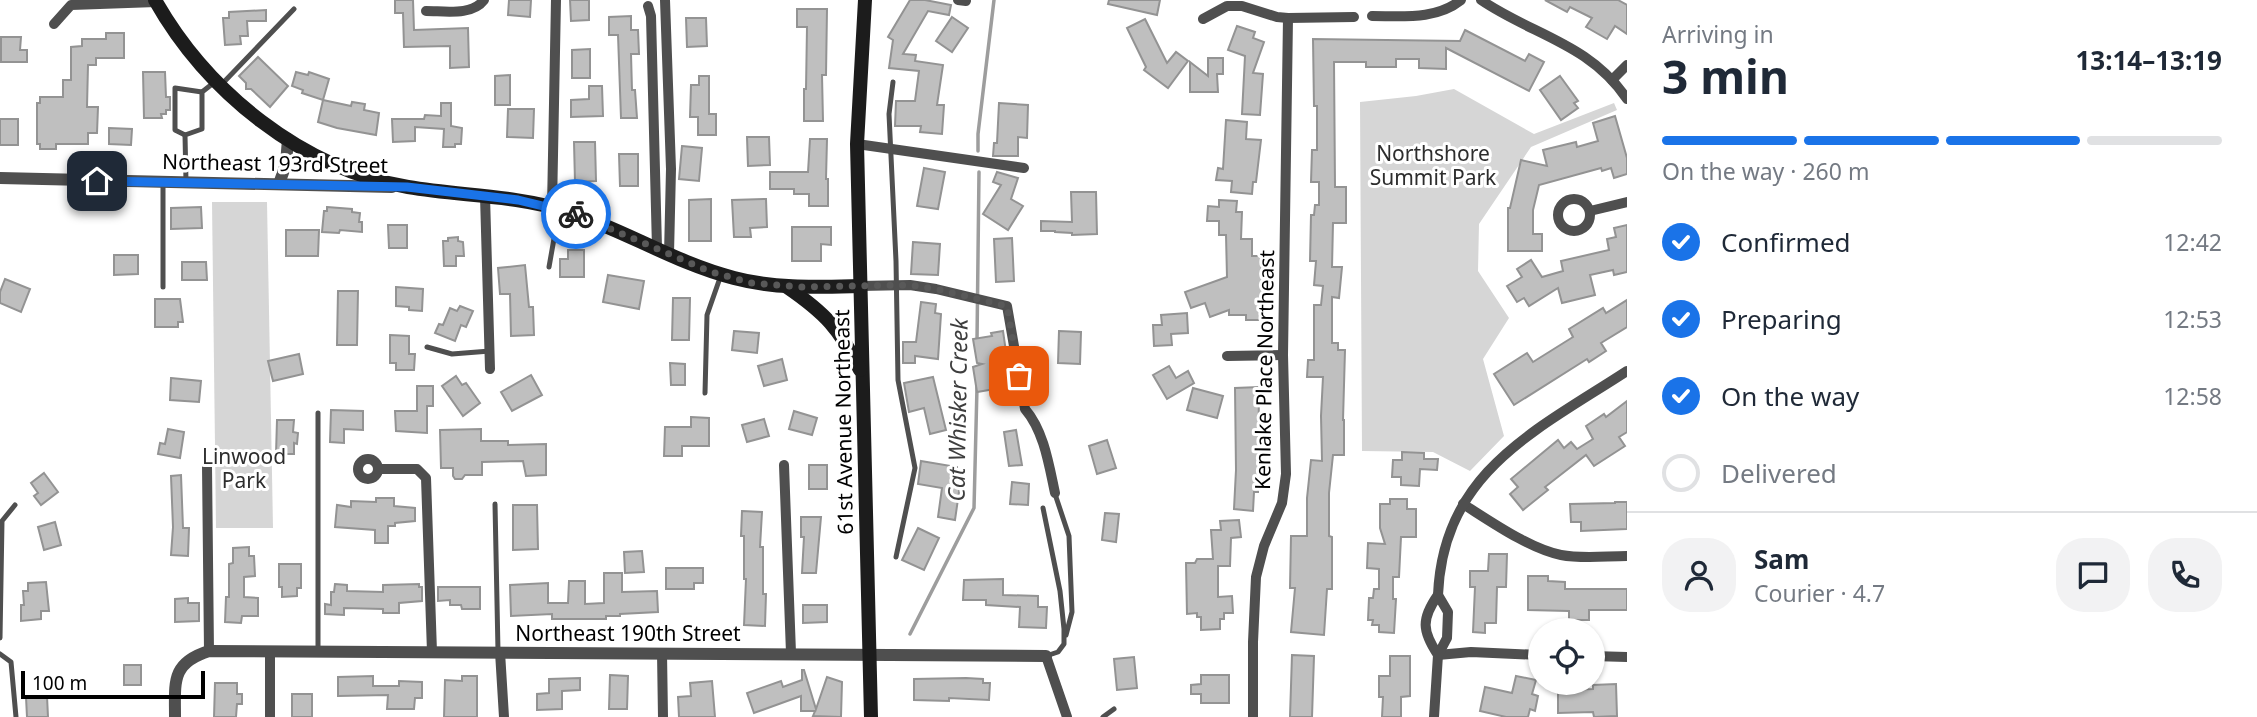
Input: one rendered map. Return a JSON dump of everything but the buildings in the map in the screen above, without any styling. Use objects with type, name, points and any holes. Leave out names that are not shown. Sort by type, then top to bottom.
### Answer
[{"type":"main road","name":"61st Avenue Northeast","points":[[865,0],[857,144],[871,717]]},
{"type":"main road","points":[[156,1],[185,46],[218,83],[251,113],[288,139],[319,156],[352,171],[407,187]]},
{"type":"main road","name":"Northeast 193rd Street","points":[[407,187],[518,200],[558,209],[721,275],[752,283],[860,286]]},
{"type":"main road","points":[[786,286],[824,315],[835,327],[863,377]]},
{"type":"street","points":[[426,11],[469,11],[477,8],[484,0]]},
{"type":"street","points":[[556,0],[558,209]]},
{"type":"street","points":[[663,251],[671,169],[665,0]]},
{"type":"street","points":[[1373,16],[1441,12],[1461,0]]},
{"type":"street","points":[[1481,0],[1569,45],[1593,62],[1627,99]]},
{"type":"street","points":[[54,24],[71,5],[156,1]]},
{"type":"street","points":[[648,6],[651,16],[663,251]]},
{"type":"street","points":[[1203,19],[1227,6],[1242,6],[1288,18],[1354,17]]},
{"type":"street","name":"Kenlake Place Northeast","points":[[1253,717],[1256,577],[1264,546],[1282,503],[1286,474],[1283,355],[1288,18]]},
{"type":"street","points":[[1612,80],[1627,65]]},
{"type":"street","points":[[279,184],[286,164],[288,139]]},
{"type":"street","points":[[857,144],[1024,168]]},
{"type":"street","name":"Northeast 193rd Street","points":[[0,178],[407,187]]},
{"type":"street","points":[[485,196],[491,369]]},
{"type":"street","points":[[1590,211],[1627,202]]},
{"type":"street","points":[[860,286],[936,289],[1007,306],[1025,409],[1034,419],[1055,493]]},
{"type":"street","points":[[1227,356],[1283,355]]},
{"type":"street","points":[[1438,655],[1426,637],[1427,611],[1438,595],[1440,566],[1446,539],[1463,504],[1486,471],[1512,447],[1627,371]]},
{"type":"street","points":[[784,465],[791,653]]},
{"type":"street","points":[[175,717],[175,679],[182,664],[195,655],[209,651],[207,467]]},
{"type":"street","points":[[378,469],[417,469],[426,478],[432,652]]},
{"type":"street","points":[[1463,504],[1512,533],[1560,555],[1627,556]]},
{"type":"street","points":[[1434,717],[1438,655],[1447,638],[1448,612],[1438,595]]},
{"type":"street","name":"Northeast 190th Street","points":[[209,651],[1046,656]]},
{"type":"street","points":[[270,651],[270,717]]},
{"type":"street","points":[[499,652],[504,717]]},
{"type":"street","points":[[1438,655],[1471,652],[1528,654]]},
{"type":"street","points":[[662,653],[663,717]]},
{"type":"street","points":[[1046,656],[1067,717]]},
{"type":"street","points":[[1605,656],[1627,657]]},
{"type":"lane","points":[[202,92],[202,129],[185,135],[175,130],[175,88],[202,92],[218,83],[294,9]]},
{"type":"lane","points":[[893,82],[889,114],[897,286],[898,380],[915,468],[896,557]]},
{"type":"lane","points":[[185,135],[186,183]]},
{"type":"lane","points":[[163,182],[163,287]]},
{"type":"lane","points":[[549,267],[558,209]]},
{"type":"lane","points":[[705,393],[707,315],[721,275]]},
{"type":"lane","points":[[427,347],[452,354],[490,351]]},
{"type":"lane","points":[[318,413],[318,652]]},
{"type":"lane","points":[[1046,656],[1058,652],[1064,645],[1072,612],[1069,536],[1055,493]]},
{"type":"lane","points":[[495,504],[499,652]]},
{"type":"lane","points":[[0,638],[2,521],[15,505]]},
{"type":"lane","points":[[1043,508],[1060,591],[1064,645]]},
{"type":"lane","points":[[0,654],[10,662],[16,717]]},
{"type":"lane","points":[[1103,717],[1114,709]]},
{"type":"green space","name":"Northshore Summit Park","points":[[1454,89],[1534,134],[1614,103],[1617,110],[1531,147],[1479,224],[1478,271],[1509,318],[1483,359],[1504,436],[1470,471],[1433,452],[1362,451],[1360,102]]},
{"type":"green space","name":"Linwood Park","points":[[212,202],[267,202],[273,528],[216,528]]},
{"type":"waterway","name":"Cat Whisker Creek","points":[[978,151],[994,0]]},
{"type":"waterway","name":"Cat Whisker Creek","points":[[977,341],[979,172]]},
{"type":"waterway","name":"Cat Whisker Creek","points":[[910,634],[974,508],[977,387]]},
{"type":"way so far","points":[[576,214],[711,272],[752,283],[802,287],[910,285],[1007,306],[1019,376]]},
{"type":"route","points":[[97,181],[407,187],[518,200],[576,214]]}]
